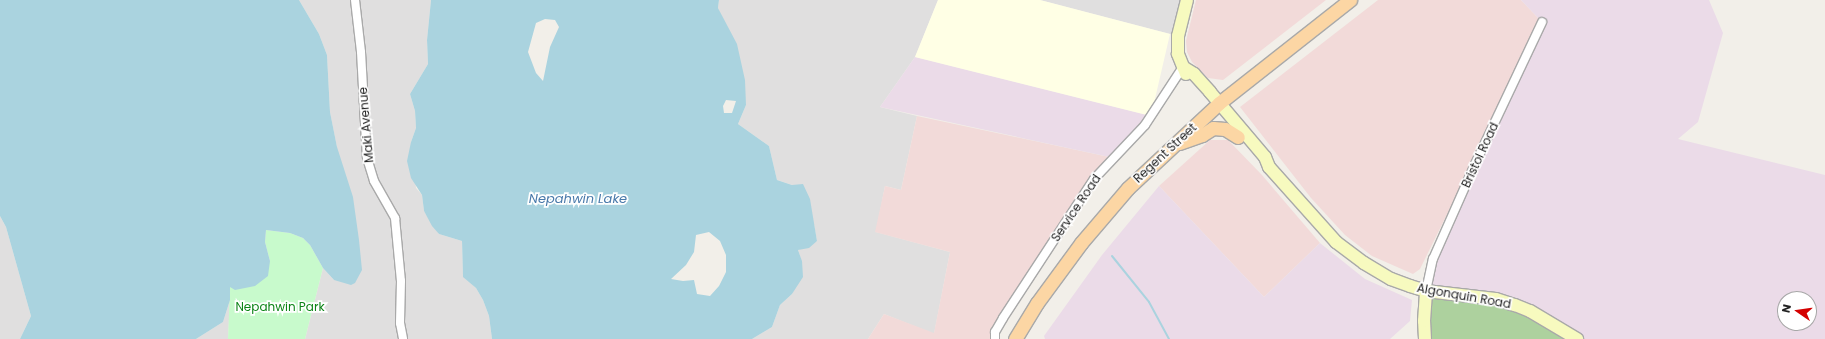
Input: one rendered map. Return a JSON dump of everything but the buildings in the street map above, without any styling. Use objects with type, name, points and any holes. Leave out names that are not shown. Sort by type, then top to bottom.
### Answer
[{"type":"main road","name":"Regent Street","points":[[1015,339],[1037,303],[1081,243],[1128,188],[1216,106],[1350,0]]},
{"type":"main road","points":[[1174,145],[1202,135],[1213,128],[1225,129],[1238,138]]},
{"type":"street","name":"Maki Avenue","points":[[355,0],[361,52],[367,158],[374,181],[395,218],[401,282],[400,323],[403,339]]},
{"type":"street","points":[[1187,0],[1178,36],[1178,54],[1183,67],[1194,74],[1216,106]]},
{"type":"street","name":"Bristol Road","points":[[1426,291],[1433,258],[1475,164],[1542,22]]},
{"type":"street","name":"Service Road","points":[[995,339],[995,332],[1003,318],[1094,179],[1145,126],[1183,67]]},
{"type":"street","name":"Algonquin Road","points":[[1216,106],[1238,138],[1260,162],[1269,166]]},
{"type":"street","name":"Algonquin Road","points":[[1216,106],[1265,157],[1269,166],[1336,242],[1364,263],[1391,279],[1426,291],[1496,299],[1515,305],[1530,311],[1576,339]]},
{"type":"street","points":[[1425,339],[1424,321],[1426,291]]},
{"type":"shaded area","points":[[299,0],[431,0],[427,40],[428,64],[410,94],[415,111],[416,128],[411,142],[416,188],[422,195],[424,211],[439,234],[462,241],[463,276],[476,288],[483,300],[489,316],[492,339],[305,339],[323,268],[334,280],[337,147],[330,112],[327,55],[319,34]]},
{"type":"shaded area","points":[[719,0],[938,0],[915,57],[880,107],[917,116],[901,190],[885,186],[876,232],[950,252],[934,334],[884,314],[868,339],[752,339],[772,327],[780,305],[792,294],[802,262],[798,250],[817,241],[814,224],[792,185],[777,180],[769,146],[738,124],[746,105],[724,21],[718,8]]},
{"type":"shaded area","points":[[938,0],[1040,0],[1170,34],[1151,116],[915,57]]},
{"type":"shaded area","points":[[1040,0],[1187,0],[1178,36]]},
{"type":"shaded area","points":[[1196,0],[1326,0],[1223,80],[1208,78],[1192,62],[1187,52],[1186,41]]},
{"type":"shaded area","points":[[1378,0],[1521,0],[1542,22],[1420,269],[1413,274],[1372,256],[1345,235],[1311,198],[1240,107]]},
{"type":"shaded area","points":[[1521,0],[1709,0],[1723,33],[1698,122],[1678,139],[1825,175],[1825,339],[1577,339],[1426,291],[1433,258],[1542,22]]},
{"type":"shaded area","points":[[915,57],[1151,116],[1114,158],[880,107]]},
{"type":"shaded area","points":[[917,116],[1114,158],[1094,179],[995,332],[995,339],[868,339],[884,314],[934,333],[950,252],[875,232],[885,186],[901,190]]},
{"type":"shaded area","points":[[1210,140],[1228,140],[1262,175],[1320,243],[1264,297],[1159,186]]},
{"type":"shaded area","points":[[1159,186],[1264,297],[1320,243],[1365,279],[1412,300],[1410,321],[1390,339],[1045,339],[1044,336],[1102,255]]},
{"type":"shaded area","points":[[0,216],[6,227],[31,316],[20,339],[0,339]]},
{"type":"shaded area","points":[[230,300],[228,339],[196,339],[223,322]]},
{"type":"green space","name":"Nepahwin Park","points":[[266,230],[290,233],[303,238],[310,245],[323,268],[305,339],[228,339],[230,287],[270,261],[265,242]]},
{"type":"green space","points":[[1426,291],[1495,299],[1577,339],[1425,339]]},
{"type":"water","points":[[0,0],[299,0],[319,34],[327,55],[330,112],[337,147],[353,197],[359,240],[362,270],[355,283],[351,285],[334,280],[323,268],[310,245],[303,238],[290,233],[266,230],[265,242],[270,261],[268,276],[255,286],[235,290],[230,287],[230,300],[223,322],[196,339],[20,339],[31,316],[6,227],[0,216]]},
{"type":"water","name":"Nepahwin Lake","points":[[431,0],[719,0],[718,8],[737,44],[745,80],[746,105],[738,124],[769,146],[777,180],[792,185],[803,184],[810,199],[817,241],[809,248],[798,250],[802,261],[803,277],[792,294],[780,305],[772,327],[752,339],[492,339],[489,316],[483,300],[476,288],[463,277],[462,241],[439,234],[432,226],[424,211],[422,195],[411,178],[407,161],[416,128],[415,111],[410,94],[428,64],[427,40]],"holes":[[[545,19],[555,20],[559,27],[550,47],[543,81],[536,73],[528,52],[536,23]],[[726,100],[736,101],[732,113],[724,113],[723,106]],[[709,232],[720,241],[726,255],[726,272],[719,286],[710,296],[697,294],[694,280],[683,281],[671,279],[686,265],[694,252],[696,235]]]},
{"type":"waterway","points":[[1112,256],[1149,302],[1169,339]]}]
